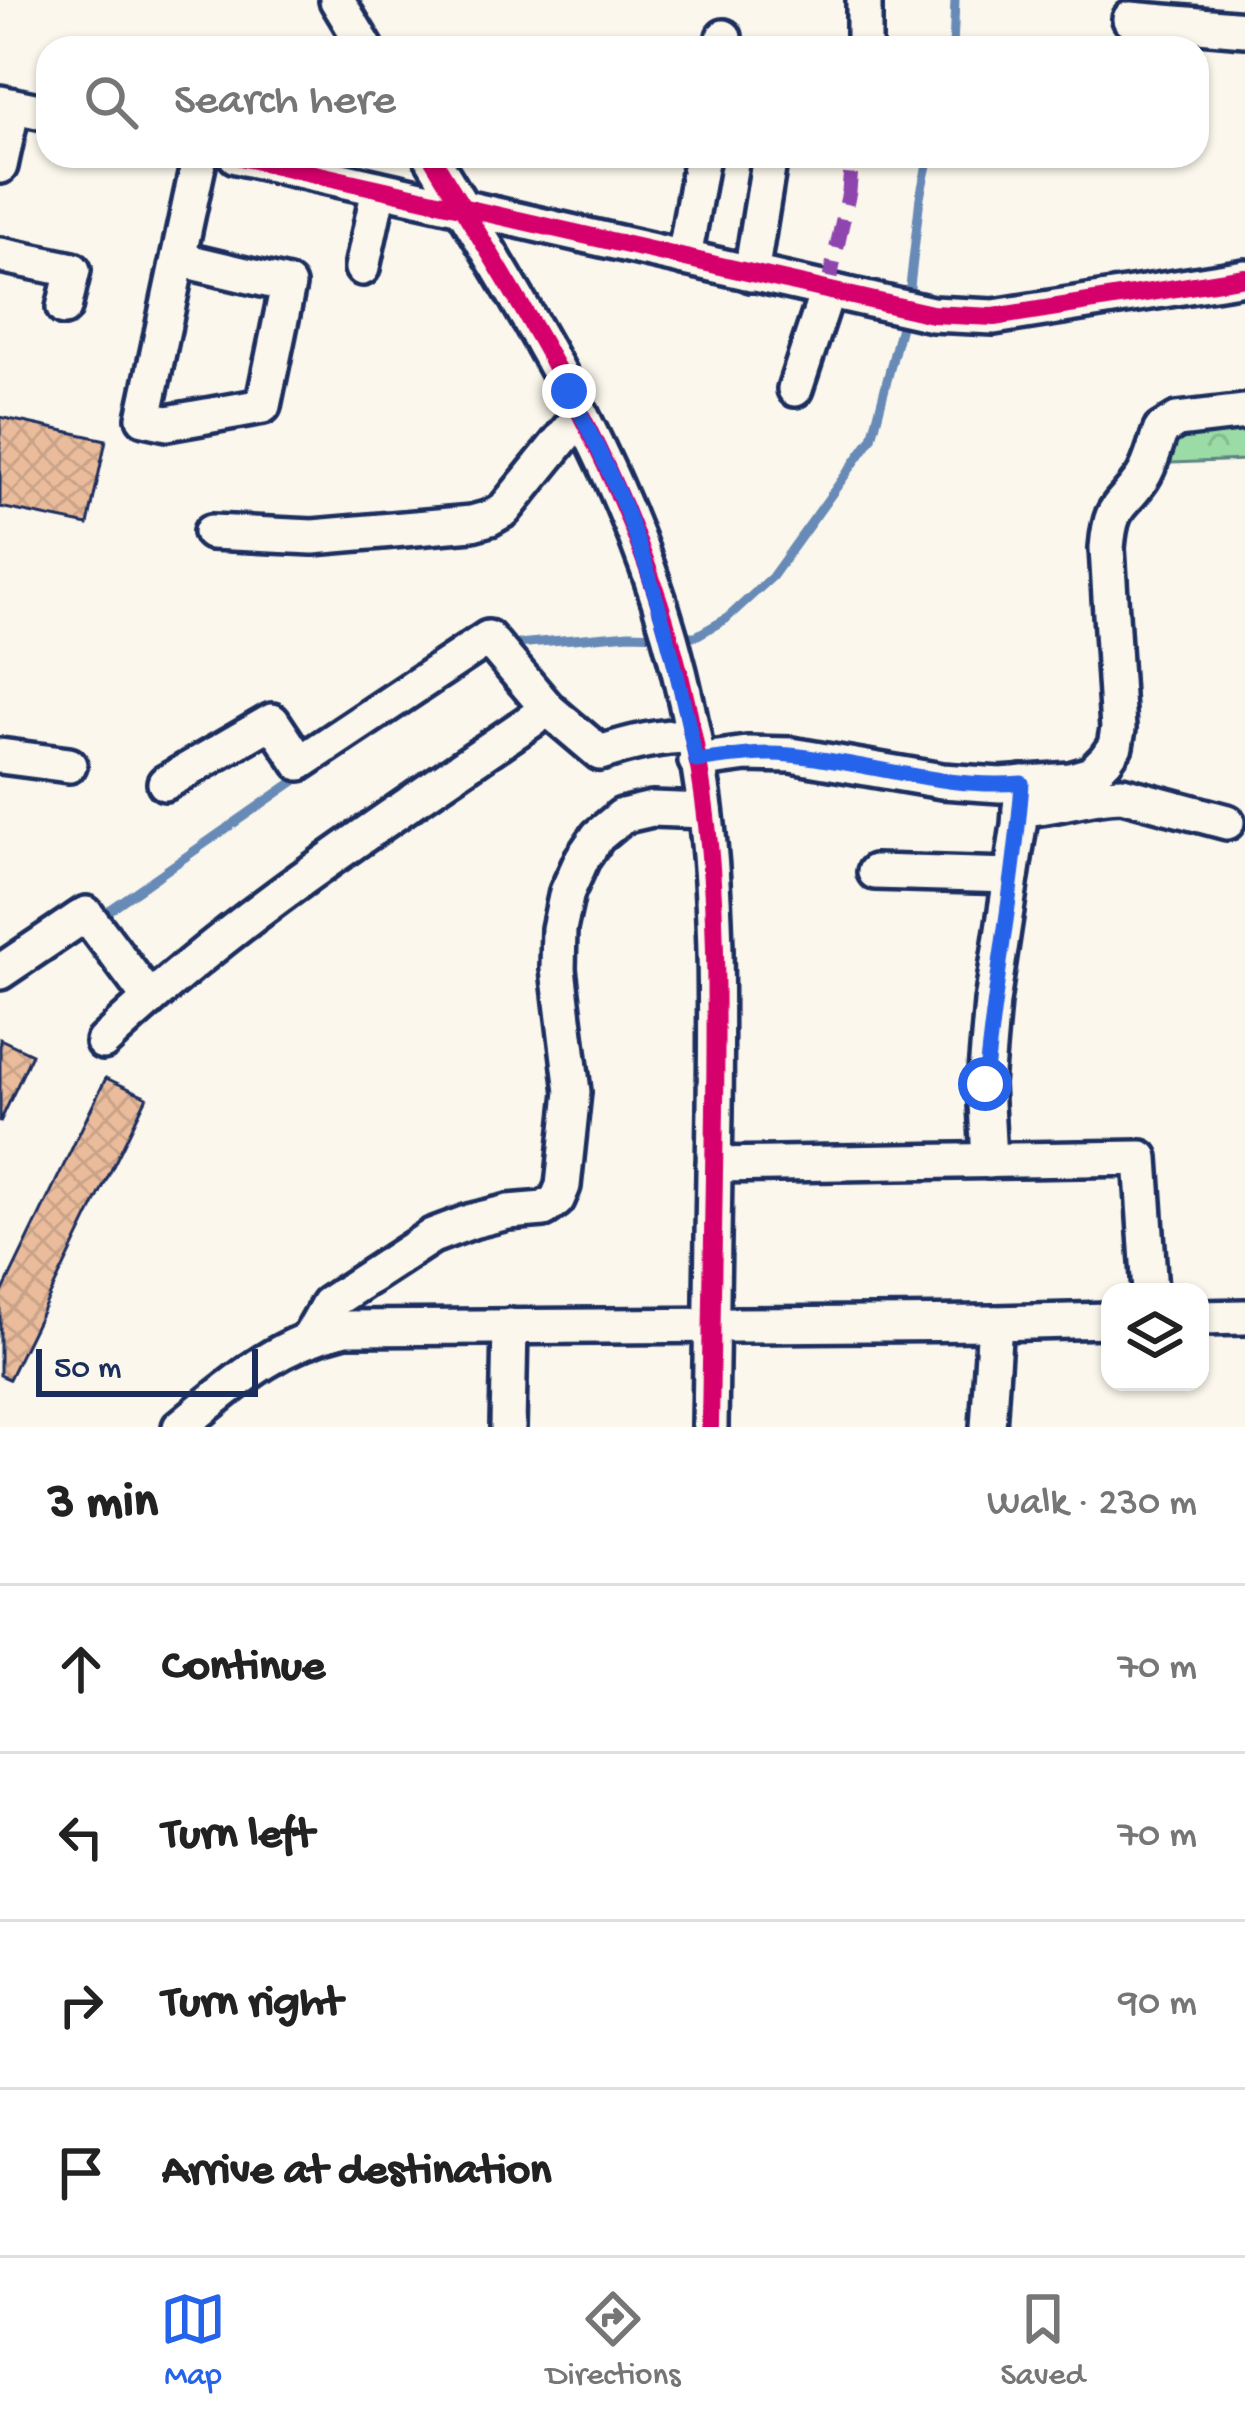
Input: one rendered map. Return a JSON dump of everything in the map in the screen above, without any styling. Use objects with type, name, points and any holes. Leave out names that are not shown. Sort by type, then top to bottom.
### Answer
[{"type":"street","points":[[338,0],[359,36]]},
{"type":"street","points":[[864,0],[864,36]]},
{"type":"street","points":[[1130,20],[1245,29]]},
{"type":"street","points":[[0,166],[7,104]]},
{"type":"street","points":[[178,259],[288,285],[263,406],[167,423],[144,418],[197,168]]},
{"type":"street","points":[[290,168],[826,292],[963,317],[994,317],[1245,277]]},
{"type":"street","points":[[438,168],[581,415],[625,508],[668,636],[694,749],[715,928],[710,1427]]},
{"type":"street","points":[[684,259],[700,168]]},
{"type":"street","points":[[751,274],[768,168]]},
{"type":"street","points":[[362,268],[380,188]]},
{"type":"street","points":[[0,255],[73,270],[64,308]]},
{"type":"street","points":[[795,388],[826,292]]},
{"type":"street","points":[[1077,789],[1106,759],[1118,729],[1107,548],[1114,508],[1145,474],[1160,430],[1177,421],[1245,412]]},
{"type":"street","points":[[211,532],[313,537],[490,518],[504,510],[581,415]]},
{"type":"street","points":[[165,783],[272,721],[300,763],[488,638],[548,709],[601,753],[665,736],[694,749],[791,755],[942,781],[1000,785],[1021,796],[1077,789],[1122,794],[1227,822]]},
{"type":"street","points":[[103,1042],[149,998],[286,890],[548,709]]},
{"type":"street","points":[[0,756],[69,765]]},
{"type":"street","points":[[989,1161],[985,1084],[992,1002],[1021,796]]},
{"type":"street","points":[[310,1336],[328,1304],[432,1236],[508,1212],[544,1209],[557,1200],[563,1186],[573,1092],[558,969],[559,929],[567,892],[598,836],[622,815],[652,809],[704,811]]},
{"type":"street","points":[[875,872],[1012,876]]},
{"type":"street","points":[[0,972],[86,914],[149,998]]},
{"type":"street","points":[[714,1165],[1141,1158],[1149,1283]]},
{"type":"street","points":[[1209,1318],[1245,1317]]},
{"type":"street","points":[[179,1427],[249,1371],[310,1336],[345,1328],[1101,1320]]},
{"type":"street","points":[[988,1427],[995,1324]]},
{"type":"street","points":[[508,1427],[510,1326]]},
{"type":"green space","points":[[1245,412],[1245,460],[1149,464],[1161,430]]},
{"type":"building","points":[[0,417],[106,440],[88,525],[0,507]]},
{"type":"building","points":[[0,1039],[32,1054],[0,1122]]},
{"type":"building","points":[[106,1078],[147,1097],[9,1379],[0,1375],[0,1297]]},
{"type":"waterway","points":[[954,36],[955,0]]},
{"type":"waterway","points":[[679,636],[696,636],[726,619],[772,577],[872,438],[909,296],[926,168]]},
{"type":"waterway","points":[[506,645],[663,635]]},
{"type":"waterway","points":[[98,918],[306,773]]},
{"type":"marked path","points":[[827,292],[851,168]]},
{"type":"cycle path","points":[[289,168],[932,314],[994,317],[1245,277]]},
{"type":"cycle path","points":[[438,168],[534,328],[603,460],[650,575],[690,720],[708,832],[715,951],[710,1427]]},
{"type":"route","points":[[569,391],[625,508],[647,570],[682,690],[696,761],[747,754],[791,755],[942,781],[1022,783],[985,1084]]}]
